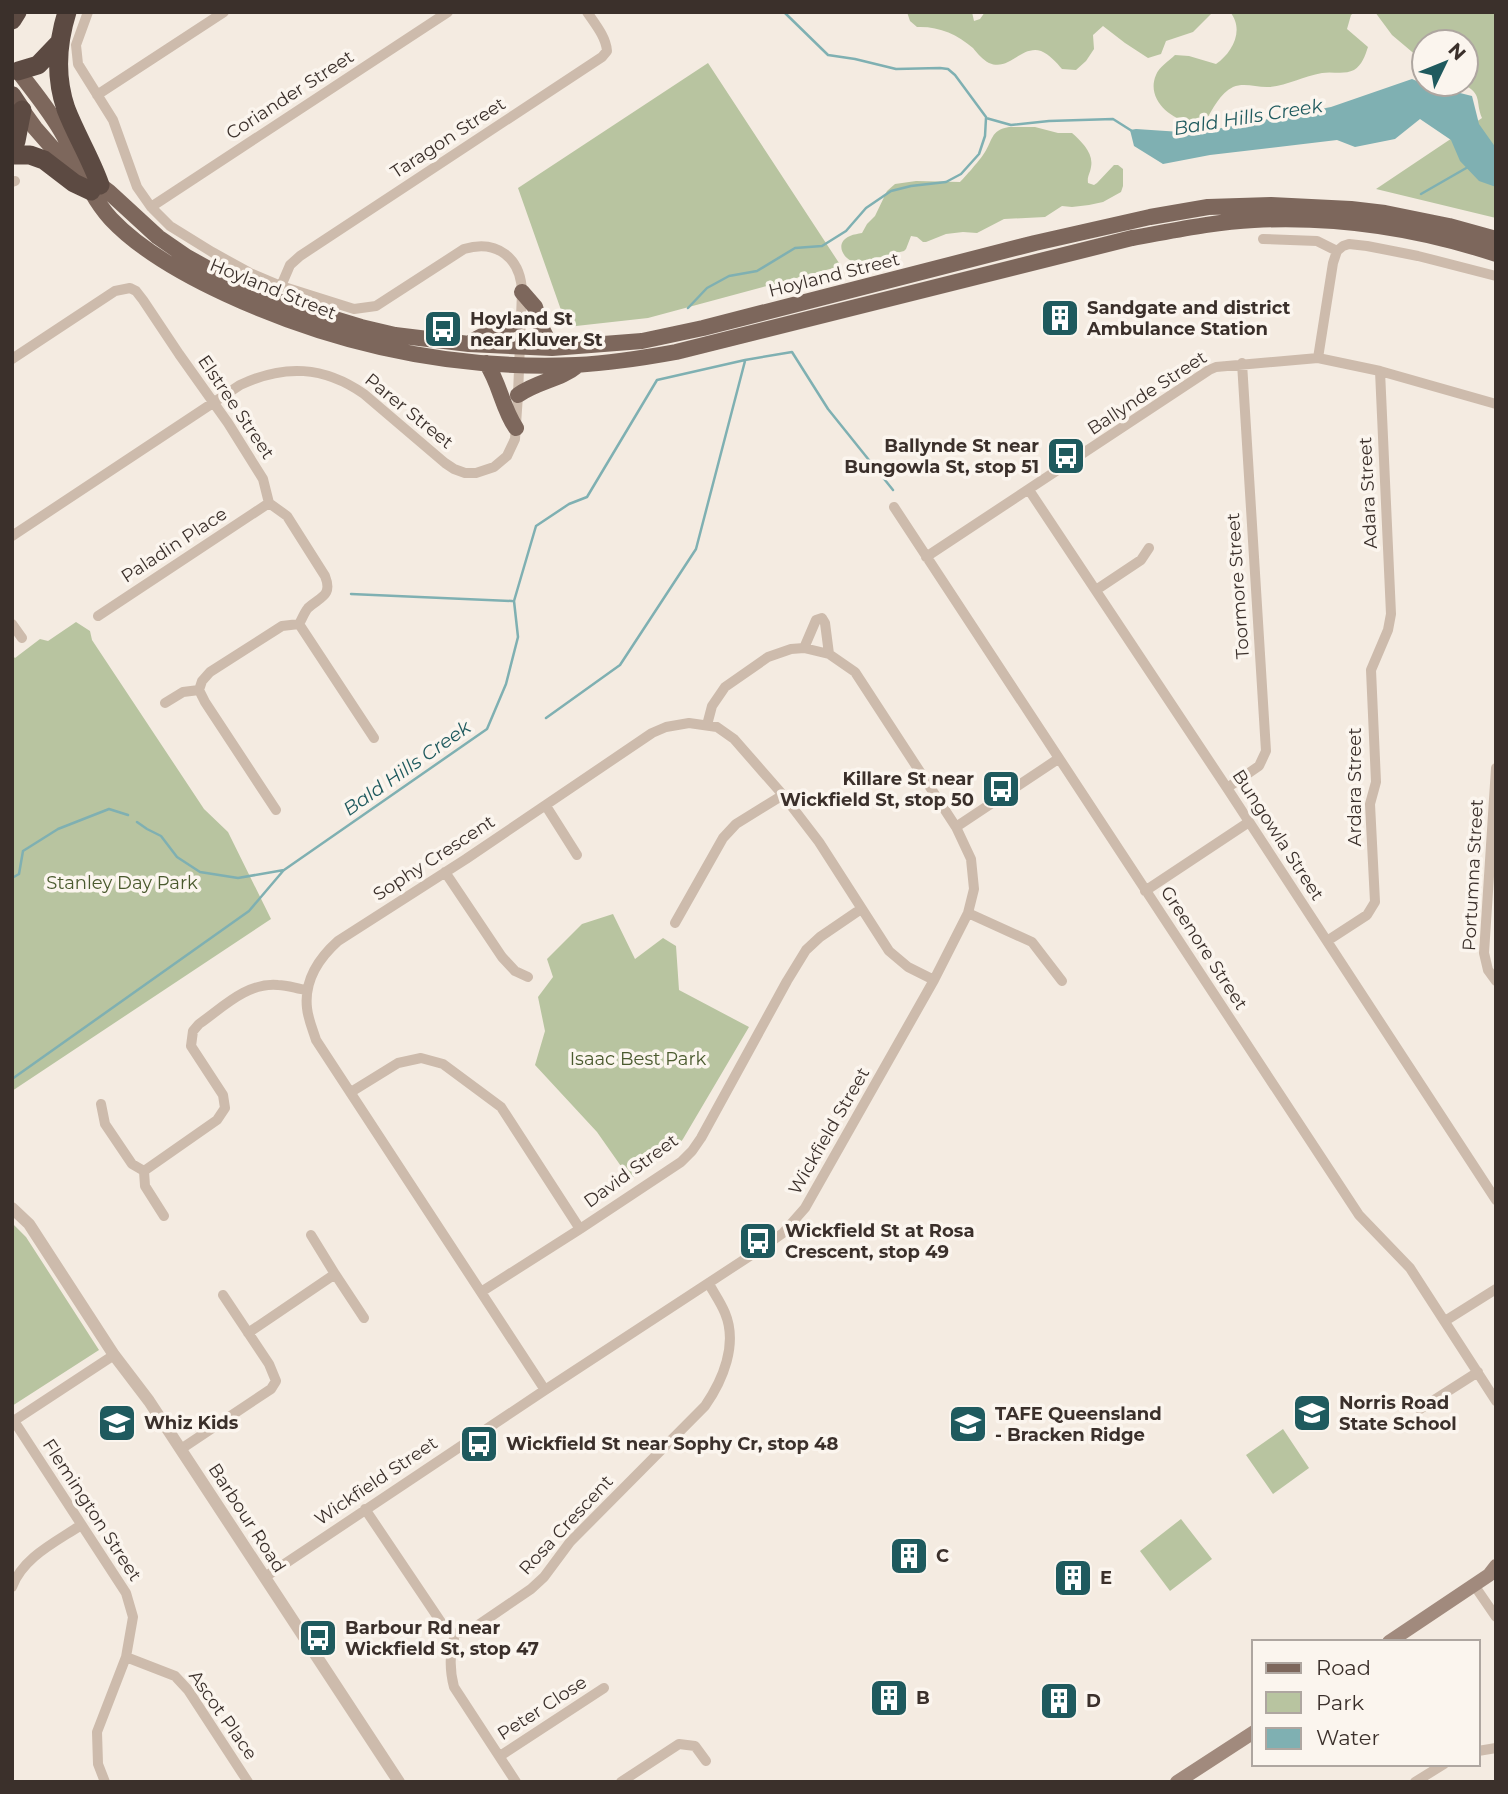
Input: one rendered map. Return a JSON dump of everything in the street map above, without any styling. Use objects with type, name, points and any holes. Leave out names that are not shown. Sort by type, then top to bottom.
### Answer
[{"type":"highway","points":[[12,20],[17,12]]},
{"type":"highway","points":[[12,155],[30,155],[44,160],[74,183],[96,188],[95,169],[62,95],[58,66],[60,41],[67,12]]},
{"type":"highway","points":[[15,67],[38,65],[60,41]]},
{"type":"highway","points":[[12,149],[18,135],[17,102]]},
{"type":"main road","points":[[15,67],[58,125],[80,169]]},
{"type":"main road","name":"Hoyland Street","points":[[17,102],[51,146],[80,169],[96,188],[172,247],[223,277],[285,304],[361,327],[395,335],[469,344],[552,348],[642,341],[703,328],[1035,243],[1208,206],[1271,205],[1351,209],[1438,223],[1496,239]]},
{"type":"main road","name":"Hoyland Street","points":[[96,188],[107,214],[132,238],[196,279],[247,304],[307,327],[383,348],[438,358],[519,365],[578,365],[676,352],[1132,238],[1200,225],[1262,219],[1338,221],[1431,236],[1496,254]]},
{"type":"main road","points":[[522,292],[535,307],[552,348]]},
{"type":"main road","points":[[469,344],[477,337],[505,329],[521,320]]},
{"type":"main road","points":[[486,363],[496,380],[508,416],[516,428]]},
{"type":"main road","points":[[518,395],[530,387],[568,374],[578,365]]},
{"type":"main road","points":[[1392,1640],[1494,1572]]},
{"type":"main road","points":[[1177,1782],[1252,1733]]},
{"type":"street","points":[[88,12],[77,40],[76,58],[117,128],[132,175],[143,197],[170,226],[250,273],[281,286],[354,309],[376,306],[456,252],[473,246],[495,248],[512,261],[521,276],[522,292]]},
{"type":"street","points":[[97,95],[224,12]]},
{"type":"street","name":"Coriander Street","points":[[151,207],[448,12]]},
{"type":"street","name":"Taragon Street","points":[[281,286],[290,265],[300,256],[602,57],[607,46],[587,12]]},
{"type":"street","points":[[1264,239],[1317,242],[1337,251]]},
{"type":"street","points":[[1318,358],[1333,263],[1337,251],[1343,246],[1367,246],[1418,256],[1496,276]]},
{"type":"street","name":"Elstree Street","points":[[12,359],[115,291],[130,288],[136,291],[228,423],[263,479],[269,503],[287,516],[326,576],[327,591],[307,609],[299,624]]},
{"type":"street","name":"Parer Street","points":[[12,536],[240,385],[275,372],[299,370],[324,374],[345,382],[364,394],[445,463],[465,473],[487,471],[501,463],[515,439],[522,292]]},
{"type":"street","name":"Ballynde Street","points":[[926,557],[1216,367],[1318,358],[1380,371],[1496,404]]},
{"type":"street","name":"Toormore Street","points":[[1227,788],[1259,766],[1266,751],[1242,363]]},
{"type":"street","name":"Adara Street","points":[[1380,371],[1391,614]]},
{"type":"street","name":"Bungowla Street","points":[[1030,490],[1496,1200]]},
{"type":"street","name":"Paladin Place","points":[[98,616],[269,503]]},
{"type":"street","name":"Greenore Street","points":[[894,507],[1359,1215],[1409,1268],[1496,1401]]},
{"type":"street","points":[[1096,590],[1142,560],[1149,548]]},
{"type":"street","name":"Ardara Street","points":[[1326,941],[1367,915],[1375,902],[1370,804],[1376,782],[1371,670],[1388,630],[1391,614]]},
{"type":"street","points":[[804,648],[816,621],[822,618],[829,654]]},
{"type":"street","points":[[12,624],[22,638]]},
{"type":"street","points":[[276,810],[199,690],[202,681],[210,672],[282,626],[299,624],[374,738]]},
{"type":"street","name":"Wickfield Street","points":[[265,1577],[783,1233],[805,1208],[934,980],[968,913],[974,889],[971,859],[956,827],[855,672],[829,654],[804,648],[790,649],[768,657],[725,687],[712,706],[707,725]]},
{"type":"street","points":[[165,703],[183,692],[199,690]]},
{"type":"street","name":"Sophy Crescent","points":[[306,990],[324,954],[338,941],[546,806],[652,733],[682,724],[707,725]]},
{"type":"street","points":[[707,725],[717,727],[734,739],[783,795],[819,842],[889,951],[908,967],[934,980]]},
{"type":"street","points":[[956,827],[1058,759]]},
{"type":"street","name":"Portumna Street","points":[[1496,768],[1484,953],[1488,970],[1496,981]]},
{"type":"street","points":[[675,923],[723,838],[736,824],[783,795]]},
{"type":"street","points":[[546,806],[577,855]]},
{"type":"street","points":[[1146,891],[1249,822]]},
{"type":"street","points":[[445,872],[502,957],[515,971],[528,977]]},
{"type":"street","name":"David Street","points":[[481,1292],[681,1162],[692,1151],[806,950],[861,909]]},
{"type":"street","points":[[968,913],[1031,942],[1062,981]]},
{"type":"street","points":[[144,1171],[217,1119],[225,1108],[223,1095],[191,1046],[193,1031],[198,1024],[251,988],[279,985],[306,990],[307,1010],[316,1040],[545,1390]]},
{"type":"street","points":[[351,1092],[398,1063],[421,1058],[443,1064],[500,1108],[580,1229]]},
{"type":"street","points":[[101,1104],[105,1124],[132,1164],[144,1171]]},
{"type":"street","points":[[144,1171],[145,1186],[164,1216]]},
{"type":"street","name":"Barbour Road","points":[[12,1208],[29,1224],[114,1355],[149,1401],[399,1782]]},
{"type":"street","points":[[311,1235],[364,1318]]},
{"type":"street","points":[[248,1333],[335,1274]]},
{"type":"street","name":"Rosa Crescent","points":[[455,1634],[471,1630],[531,1589],[544,1577],[570,1542],[705,1406],[715,1392],[729,1354],[726,1314],[709,1284]]},
{"type":"street","points":[[1445,1321],[1496,1289]]},
{"type":"street","points":[[181,1449],[271,1389],[276,1381],[269,1364],[223,1295]]},
{"type":"street","points":[[13,1422],[114,1355]]},
{"type":"street","points":[[1420,1409],[1478,1373]]},
{"type":"street","name":"Flemington Street","points":[[13,1422],[126,1593],[133,1617],[126,1657],[97,1732],[98,1764],[106,1782]]},
{"type":"street","points":[[365,1510],[445,1628],[455,1634],[450,1651],[454,1687],[516,1782]]},
{"type":"street","points":[[12,1587],[16,1577],[34,1556],[81,1525]]},
{"type":"street","points":[[1474,1585],[1496,1617]]},
{"type":"street","name":"Ascot Place","points":[[126,1657],[175,1676],[188,1690],[248,1782]]},
{"type":"street","name":"Peter Close","points":[[500,1756],[604,1688]]},
{"type":"street","points":[[621,1782],[679,1744],[695,1746],[706,1761]]},
{"type":"street","points":[[1415,1782],[1441,1766]]},
{"type":"green space","points":[[907,12],[972,12],[974,21],[980,19],[985,12],[1213,12],[1193,32],[1166,41],[1161,54],[1148,58],[1103,26],[1093,35],[1094,49],[1076,70],[1062,69],[1047,54],[1034,50],[1003,64],[989,63],[954,35],[932,28],[917,27],[910,21]]},
{"type":"green space","points":[[1230,12],[1355,12],[1351,15],[1347,29],[1368,47],[1361,63],[1354,70],[1322,73],[1270,87],[1233,87],[1224,93],[1206,120],[1190,123],[1174,117],[1161,106],[1154,92],[1156,75],[1175,55],[1216,64],[1222,59],[1235,41],[1236,26]]},
{"type":"green space","points":[[1375,12],[1496,12],[1496,218],[1376,189],[1482,118],[1477,98],[1480,98],[1480,28],[1410,28],[1410,50],[1392,35]]},
{"type":"green space","points":[[708,63],[841,266],[648,318],[567,327],[518,188]]},
{"type":"green space","points":[[1009,127],[1035,127],[1058,133],[1072,133],[1091,157],[1088,183],[1094,185],[1114,165],[1118,165],[1123,169],[1121,192],[1103,202],[1062,206],[1045,217],[1004,219],[977,233],[946,234],[926,242],[911,236],[904,251],[857,263],[848,259],[842,251],[842,243],[850,236],[862,233],[875,216],[887,191],[895,184],[916,181],[960,182],[981,158],[995,133]]},
{"type":"green space","name":"Stanley Day Park","points":[[76,622],[90,631],[92,640],[204,809],[228,832],[271,919],[12,1091],[12,655],[15,658],[40,639],[48,641]]},
{"type":"green space","name":"Isaac Best Park","points":[[613,914],[635,959],[663,938],[676,946],[679,990],[749,1027],[676,1148],[630,1179],[597,1132],[535,1065],[545,1031],[538,997],[553,977],[547,959],[582,924]]},
{"type":"green space","points":[[12,1223],[26,1237],[99,1350],[12,1406]]},
{"type":"green space","points":[[1283,1429],[1309,1468],[1273,1494],[1246,1455]]},
{"type":"green space","points":[[1181,1519],[1212,1559],[1170,1591],[1140,1551]]},
{"type":"water","points":[[1410,80],[1410,98],[1472,98],[1479,124],[1496,148],[1496,187],[1479,181],[1460,161],[1451,140],[1420,119],[1395,139],[1355,147],[1337,140],[1210,155],[1163,164],[1134,146],[1130,130],[1196,133],[1331,107]]},
{"type":"waterway","points":[[784,12],[828,55],[896,69],[948,69],[986,117]]},
{"type":"waterway","name":"Bald Hills Creek","points":[[688,308],[707,288],[729,276],[757,271],[795,248],[822,246],[846,231],[866,208],[891,191],[946,182],[961,174],[979,154],[985,136],[986,118],[1011,125],[1113,119],[1132,131]]},
{"type":"waterway","points":[[1421,194],[1468,167]]},
{"type":"waterway","name":"Bald Hills Creek","points":[[137,822],[161,836],[177,857],[200,872],[238,878],[284,870],[487,729],[506,684],[518,637],[514,601],[536,526],[569,504],[587,497],[657,380],[792,352],[828,409],[893,490]]},
{"type":"waterway","points":[[546,718],[620,665],[696,549],[745,361]]},
{"type":"waterway","points":[[351,594],[512,601]]},
{"type":"waterway","name":"Bald Hills Creek","points":[[12,878],[19,874],[23,851],[58,829],[109,809],[128,815]]},
{"type":"waterway","points":[[12,1079],[249,911],[283,871]]},
{"type":"place","name":"Sandgate and district Ambulance Station","points":[[1060,318]]},
{"type":"place","name":"Hoyland St near Kluver St","points":[[443,329]]},
{"type":"place","name":"Ballynde St near Bungowla St, stop 51","points":[[1066,456]]},
{"type":"place","name":"Killare St near Wickfield St, stop 50","points":[[1001,789]]},
{"type":"place","name":"Wickfield St at Rosa Crescent, stop 49","points":[[758,1241]]},
{"type":"place","name":"Norris Road State School","points":[[1312,1413]]},
{"type":"place","name":"Whiz Kids","points":[[117,1423]]},
{"type":"place","name":"TAFE Queensland - Bracken Ridge","points":[[968,1424]]},
{"type":"place","name":"Wickfield St near Sophy Cr, stop 48","points":[[479,1444]]},
{"type":"place","name":"C","points":[[909,1556]]},
{"type":"place","name":"E","points":[[1073,1578]]},
{"type":"place","name":"Barbour Rd near Wickfield St, stop 47","points":[[318,1638]]},
{"type":"place","name":"B","points":[[889,1698]]},
{"type":"place","name":"D","points":[[1059,1701]]}]
